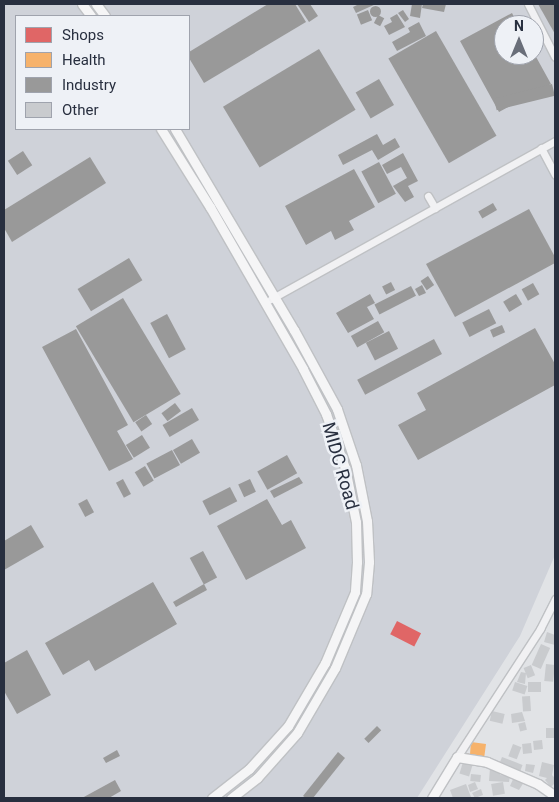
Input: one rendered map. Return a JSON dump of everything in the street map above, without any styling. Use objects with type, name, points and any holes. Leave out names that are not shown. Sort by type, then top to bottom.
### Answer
[{"type":"main road","points":[[82,4],[90,15]]},
{"type":"main road","points":[[96,4],[104,15]]},
{"type":"main road","name":"MIDC Road","points":[[162,130],[210,207],[303,369],[335,435],[345,468],[356,522],[357,576],[355,592],[325,663],[288,726],[249,769],[212,798]]},
{"type":"main road","name":"MIDC Road","points":[[175,130],[325,387],[346,431],[356,465],[367,521],[368,577],[366,594],[335,668],[297,733],[257,778],[230,798]]},
{"type":"main road","points":[[432,798],[457,756],[487,762],[538,784],[555,796]]},
{"type":"street","points":[[528,4],[555,57]]},
{"type":"street","points":[[264,303],[555,141]]},
{"type":"street","points":[[542,148],[555,174]]},
{"type":"street","points":[[428,196],[435,208]]},
{"type":"street","points":[[457,756],[540,629],[555,599]]},
{"type":"shaded area","points":[[4,4],[555,4],[555,555],[520,636],[417,798],[4,798]]},
{"type":"building: Shops","points":[[397,621],[421,633],[414,647],[390,634]]},
{"type":"building: Health","points":[[471,742],[486,744],[484,759],[466,757],[466,753],[470,754]]},
{"type":"building: Industry","points":[[268,4],[295,4],[306,22],[204,83],[190,60],[190,51]]},
{"type":"building: Industry","points":[[297,4],[310,4],[318,16],[309,22]]},
{"type":"building: Industry","points":[[359,4],[376,4],[356,13],[353,7]]},
{"type":"building: Industry","points":[[412,4],[422,4],[420,18],[410,16]]},
{"type":"building: Industry","points":[[423,4],[446,4],[444,12],[422,8]]},
{"type":"building: Industry","points":[[538,4],[555,4],[555,34]]},
{"type":"building: Industry","points":[[375,5],[381,11],[375,17],[369,11]]},
{"type":"building: Industry","points":[[368,10],[372,20],[361,25],[357,14]]},
{"type":"building: Industry","points":[[403,10],[409,19],[405,22],[398,13]]},
{"type":"building: Industry","points":[[397,14],[405,27],[389,35],[384,26],[392,22],[390,18]]},
{"type":"building: Industry","points":[[378,15],[384,18],[380,26],[374,23]]},
{"type":"building: Industry","points":[[419,22],[426,36],[397,51],[392,42],[410,32],[408,28]]},
{"type":"building: Industry","points":[[494,23],[494,65],[541,65],[551,84],[499,112],[460,41]]},
{"type":"building: Industry","points":[[436,31],[496,136],[449,163],[388,58]]},
{"type":"building: Industry","points":[[319,49],[356,110],[260,168],[223,107]]},
{"type":"building: Industry","points":[[379,79],[394,105],[371,118],[356,92]]},
{"type":"building: Industry","points":[[552,84],[555,96],[497,110],[494,99]]},
{"type":"building: Industry","points":[[377,134],[383,145],[395,138],[400,147],[378,160],[372,150],[343,165],[338,155]]},
{"type":"building: Industry","points":[[23,151],[32,165],[17,175],[8,161]]},
{"type":"building: Industry","points":[[403,153],[418,181],[408,186],[414,197],[405,202],[393,186],[407,178],[401,167],[387,174],[382,165]]},
{"type":"building: Industry","points":[[90,157],[106,183],[12,242],[4,228],[4,210]]},
{"type":"building: Industry","points":[[379,162],[396,194],[378,203],[361,171]]},
{"type":"building: Industry","points":[[354,169],[375,207],[349,221],[354,230],[335,240],[331,231],[306,245],[285,206]]},
{"type":"building: Industry","points":[[493,203],[497,210],[482,218],[478,212]]},
{"type":"building: Industry","points":[[529,209],[555,257],[555,263],[455,317],[426,264]]},
{"type":"building: Industry","points":[[129,258],[142,280],[91,311],[78,289]]},
{"type":"building: Industry","points":[[428,276],[434,285],[427,290],[421,281]]},
{"type":"building: Industry","points":[[391,282],[395,290],[386,295],[382,287]]},
{"type":"building: Industry","points":[[533,283],[539,294],[528,301],[522,289]]},
{"type":"building: Industry","points":[[422,285],[426,293],[419,296],[415,289]]},
{"type":"building: Industry","points":[[411,286],[416,296],[379,314],[374,305]]},
{"type":"building: Industry","points":[[370,294],[375,303],[367,307],[374,319],[348,333],[336,313]]},
{"type":"building: Industry","points":[[516,294],[522,304],[509,312],[503,302]]},
{"type":"building: Industry","points":[[123,298],[181,394],[134,422],[76,326]]},
{"type":"building: Industry","points":[[489,309],[496,323],[470,337],[462,323]]},
{"type":"building: Industry","points":[[167,314],[186,349],[169,358],[150,323]]},
{"type":"building: Industry","points":[[378,321],[384,332],[357,347],[351,336]]},
{"type":"building: Industry","points":[[502,325],[505,332],[493,337],[490,330]]},
{"type":"building: Industry","points":[[535,328],[555,364],[555,385],[418,460],[398,425],[426,410],[417,393]]},
{"type":"building: Industry","points":[[76,329],[128,425],[117,431],[133,459],[109,471],[42,347]]},
{"type":"building: Industry","points":[[389,331],[398,349],[375,361],[366,343]]},
{"type":"building: Industry","points":[[434,339],[442,354],[365,395],[357,380]]},
{"type":"building: Industry","points":[[175,403],[181,411],[167,421],[161,413]]},
{"type":"building: Industry","points":[[192,408],[199,420],[170,437],[163,425]]},
{"type":"building: Industry","points":[[146,415],[152,424],[141,431],[135,422]]},
{"type":"building: Industry","points":[[142,435],[150,448],[134,458],[126,445]]},
{"type":"building: Industry","points":[[192,439],[200,453],[181,464],[173,450]]},
{"type":"building: Industry","points":[[172,450],[180,465],[154,479],[146,464]]},
{"type":"building: Industry","points":[[287,455],[297,473],[267,490],[257,471]]},
{"type":"building: Industry","points":[[145,466],[154,481],[143,487],[135,472]]},
{"type":"building: Industry","points":[[299,477],[303,483],[274,498],[270,491]]},
{"type":"building: Industry","points":[[123,479],[131,494],[124,498],[116,483]]},
{"type":"building: Industry","points":[[250,479],[256,492],[244,497],[238,484]]},
{"type":"building: Industry","points":[[230,487],[237,501],[210,515],[202,501]]},
{"type":"building: Industry","points":[[87,499],[94,512],[85,517],[78,504]]},
{"type":"building: Industry","points":[[267,499],[282,525],[291,520],[306,548],[246,580],[217,526]]},
{"type":"building: Industry","points":[[31,525],[44,547],[4,570],[4,541]]},
{"type":"building: Industry","points":[[203,551],[217,577],[204,585],[190,558]]},
{"type":"building: Industry","points":[[153,582],[177,624],[95,671],[89,660],[63,675],[45,643]]},
{"type":"building: Industry","points":[[204,584],[207,590],[176,607],[173,602]]},
{"type":"building: Industry","points":[[27,650],[51,695],[17,714],[4,691],[4,663]]},
{"type":"building: Industry","points":[[377,726],[381,730],[369,743],[364,739]]},
{"type":"building: Industry","points":[[117,750],[120,756],[106,763],[103,758]]},
{"type":"building: Industry","points":[[338,752],[345,758],[313,798],[303,796]]},
{"type":"building: Industry","points":[[115,780],[121,791],[109,798],[82,798]]},
{"type":"building: Other","points":[[547,632],[555,635],[555,645],[544,642]]},
{"type":"building: Other","points":[[541,644],[550,648],[541,669],[532,665]]},
{"type":"building: Other","points":[[546,664],[555,665],[553,682],[544,681]]},
{"type":"building: Other","points":[[531,665],[535,675],[528,678],[524,668]]},
{"type":"building: Other","points":[[521,672],[526,673],[525,684],[517,682]]},
{"type":"building: Other","points":[[515,682],[527,686],[525,695],[512,691]]},
{"type":"building: Other","points":[[528,682],[541,682],[541,692],[528,692]]},
{"type":"building: Other","points":[[530,696],[531,711],[523,712],[522,697]]},
{"type":"building: Other","points":[[492,711],[505,714],[502,724],[490,721]]},
{"type":"building: Other","points":[[522,712],[525,721],[512,723],[511,714]]},
{"type":"building: Other","points":[[525,722],[527,730],[520,731],[518,724]]},
{"type":"building: Other","points":[[546,728],[555,728],[555,738],[546,738]]},
{"type":"building: Other","points":[[542,740],[543,749],[534,750],[533,741]]},
{"type":"building: Other","points":[[531,743],[532,753],[523,754],[522,744]]},
{"type":"building: Other","points":[[513,744],[521,747],[517,759],[508,756]]},
{"type":"building: Other","points":[[502,757],[523,765],[520,771],[499,764]]},
{"type":"building: Other","points":[[463,762],[473,765],[469,776],[459,773]]},
{"type":"building: Other","points":[[542,762],[554,765],[552,775],[555,778],[555,783],[551,787],[545,780],[547,778],[539,776]]},
{"type":"building: Other","points":[[526,764],[535,765],[533,773],[525,771]]},
{"type":"building: Other","points":[[490,768],[501,768],[500,775],[510,776],[509,782],[489,781]]},
{"type":"building: Other","points":[[471,774],[481,775],[480,782],[470,781]]},
{"type":"building: Other","points":[[514,777],[524,782],[519,790],[510,786]]},
{"type":"building: Other","points":[[475,782],[478,789],[470,792],[468,785]]},
{"type":"building: Other","points":[[503,782],[505,794],[493,796],[491,784]]},
{"type":"building: Other","points":[[466,784],[471,797],[453,798],[450,790]]},
{"type":"building: Other","points":[[481,789],[483,795],[475,798],[472,793]]}]
